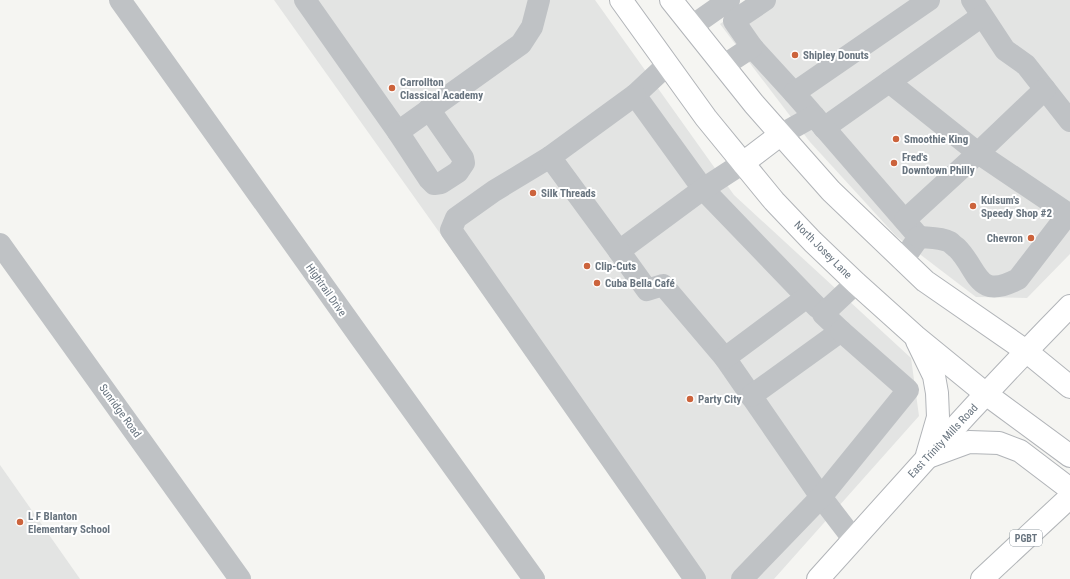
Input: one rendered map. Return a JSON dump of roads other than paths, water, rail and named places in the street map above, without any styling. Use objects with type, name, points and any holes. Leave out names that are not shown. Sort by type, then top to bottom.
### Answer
[{"type":"main road","name":"North Josey Lane","points":[[621,0],[706,118],[778,206],[813,242],[915,336],[986,394],[1065,453]]},
{"type":"main road","points":[[671,0],[722,66],[780,135],[831,191],[925,281],[1026,351],[1070,387]]},
{"type":"main road","points":[[743,163],[780,135]]},
{"type":"main road","name":"East Trinity Mills Road","points":[[818,579],[926,458],[1070,306]]},
{"type":"main road","points":[[915,336],[934,376],[937,393],[938,417],[926,458]]},
{"type":"main road","points":[[926,458],[969,442],[999,442],[1020,451],[1070,489]]},
{"type":"main road","name":"PGBT","points":[[982,579],[1070,497]]},
{"type":"street","name":"Hightrail Drive","points":[[120,0],[534,579]]},
{"type":"street","points":[[305,0],[398,132],[429,179],[434,184],[441,183],[458,172],[464,163],[463,158],[429,109]]},
{"type":"street","points":[[398,132],[521,44],[532,27],[539,0]]},
{"type":"street","points":[[692,26],[729,0]]},
{"type":"street","points":[[765,0],[734,21],[752,47],[919,237],[939,238],[951,243],[962,254],[975,275],[983,283],[992,287],[1008,284],[1018,279],[1069,215],[978,154],[889,82]]},
{"type":"street","points":[[794,93],[929,0]]},
{"type":"street","points":[[780,135],[819,122],[889,82],[977,8],[1005,50],[1026,65],[1070,121]]},
{"type":"street","points":[[722,66],[752,47]]},
{"type":"street","points":[[667,65],[635,95],[550,157],[494,191],[456,218],[451,230],[694,579]]},
{"type":"street","points":[[904,220],[978,154],[1045,88]]},
{"type":"street","points":[[635,95],[703,189],[841,331],[908,390],[820,497],[742,579]]},
{"type":"street","points":[[550,157],[647,290],[663,285],[725,358],[820,497],[854,540]]},
{"type":"street","points":[[619,250],[703,189],[743,163]]},
{"type":"street","points":[[903,260],[919,237]]},
{"type":"street","name":"Sunridge Road","points":[[0,244],[240,579]]},
{"type":"street","points":[[824,314],[856,283]]},
{"type":"street","points":[[725,358],[807,297]]},
{"type":"street","points":[[751,396],[841,331]]},
{"type":"place","name":"Shipley Donuts","points":[[795,55]]},
{"type":"place","name":"Carrollton Classical Academy","points":[[392,88]]},
{"type":"place","name":"Smoothie King","points":[[896,139]]},
{"type":"place","name":"Fred's Downtown Philly","points":[[894,163]]},
{"type":"place","name":"Silk Threads","points":[[533,193]]},
{"type":"place","name":"Kulsum's Speedy Shop #2","points":[[973,206]]},
{"type":"place","name":"Chevron","points":[[1031,238]]},
{"type":"place","name":"Clip-Cuts","points":[[587,266]]},
{"type":"place","name":"Cuba Bella Café","points":[[597,283]]},
{"type":"place","name":"Party City","points":[[690,399]]},
{"type":"place","name":"L F Blanton Elementary School","points":[[20,522]]}]
